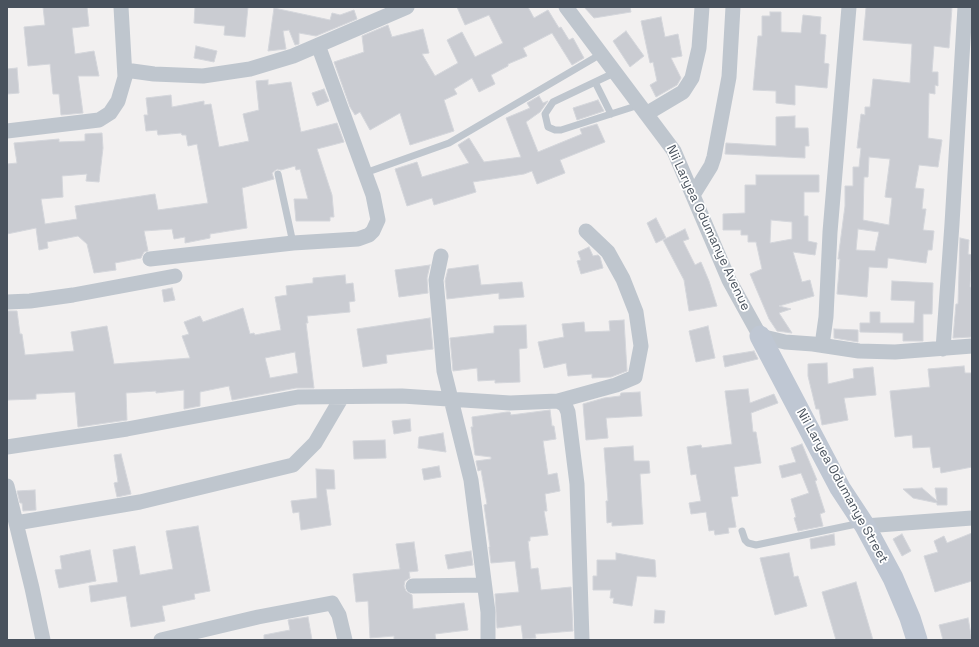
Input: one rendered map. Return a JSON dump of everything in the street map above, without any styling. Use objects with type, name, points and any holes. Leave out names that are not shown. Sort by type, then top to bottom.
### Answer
[{"type":"street","points":[[7,131],[99,120],[110,113],[118,100],[125,77],[121,7]]},
{"type":"street","points":[[125,70],[154,74],[202,76],[250,69],[293,56],[407,7]]},
{"type":"street","name":"Nii Laryea Odumanye Avenue","points":[[566,7],[674,151],[729,280],[760,336]]},
{"type":"street","points":[[643,109],[683,92],[692,78],[699,48],[702,7]]},
{"type":"street","points":[[693,195],[711,166],[714,157],[729,77],[734,7]]},
{"type":"street","points":[[822,346],[826,317],[830,232],[849,7]]},
{"type":"street","points":[[943,349],[965,7]]},
{"type":"street","points":[[150,259],[293,243],[358,239],[364,238],[373,231],[378,220],[377,210],[318,45]]},
{"type":"street","points":[[7,447],[128,429],[298,397],[402,396],[510,403],[558,401],[616,385],[636,377],[641,346],[636,312],[623,279],[608,252],[586,231]]},
{"type":"street","points":[[441,256],[436,280],[437,310],[444,371],[471,480],[488,612],[488,640]]},
{"type":"street","points":[[7,302],[30,302],[175,276]]},
{"type":"street","points":[[760,336],[785,342],[860,351],[943,349],[972,346]]},
{"type":"street","name":"Nii Laryea Odumanye Street","points":[[760,336],[840,488],[864,524],[893,578],[910,618],[917,640]]},
{"type":"street","points":[[16,523],[140,502],[293,465],[315,443],[342,397]]},
{"type":"street","points":[[558,401],[565,405],[568,412],[577,484],[582,640]]},
{"type":"street","points":[[7,486],[43,640]]},
{"type":"street","points":[[864,524],[972,518]]},
{"type":"street","points":[[413,586],[484,585]]},
{"type":"street","points":[[161,640],[258,617],[332,603],[339,615],[344,640]]},
{"type":"lane","points":[[365,173],[449,144],[601,53]]},
{"type":"lane","points":[[616,72],[553,102],[545,114],[548,127],[555,130],[561,130],[611,114],[643,109]]},
{"type":"lane","points":[[595,82],[611,114]]},
{"type":"lane","points":[[278,174],[293,243]]},
{"type":"lane","points":[[742,531],[745,540],[748,543],[756,545],[864,524]]},
{"type":"building","points":[[43,7],[87,7],[89,26],[72,28],[75,54],[94,51],[99,76],[78,76],[83,113],[61,115],[59,94],[53,94],[50,64],[28,66],[24,27],[45,25]]},
{"type":"building","points":[[195,7],[248,7],[245,37],[224,35],[225,26],[194,23]]},
{"type":"building","points":[[457,7],[528,7],[534,18],[548,10],[559,28],[561,27],[569,40],[573,38],[584,58],[572,65],[552,33],[523,48],[527,56],[508,64],[508,66],[491,75],[495,84],[479,92],[472,78],[454,89],[457,94],[444,100],[454,131],[410,145],[400,113],[370,130],[360,112],[355,115],[350,107],[334,62],[364,52],[362,36],[388,25],[392,37],[423,29],[429,53],[422,54],[435,76],[458,63],[447,40],[462,32],[475,57],[503,43],[489,15],[465,25]]},
{"type":"building","points":[[584,7],[630,7],[631,12],[594,18]]},
{"type":"building","points":[[952,7],[949,48],[934,46],[932,72],[938,72],[938,86],[935,85],[935,94],[929,93],[928,138],[942,140],[938,167],[919,165],[915,188],[924,189],[922,209],[926,209],[923,230],[934,231],[932,250],[928,250],[926,263],[888,258],[887,268],[869,267],[867,297],[837,294],[840,259],[838,259],[845,206],[845,186],[853,186],[853,167],[859,167],[861,148],[857,148],[861,114],[865,115],[865,107],[870,107],[873,79],[910,83],[912,44],[863,40],[866,8]],"holes":[[[869,157],[890,159],[885,197],[892,198],[889,225],[863,220],[864,177],[868,177]],[[858,229],[879,232],[875,251],[856,250]]]},
{"type":"building","points":[[274,8],[330,20],[332,13],[340,15],[354,10],[357,19],[316,36],[299,33],[299,44],[295,45],[289,30],[283,31],[286,49],[268,51]]},
{"type":"building","points":[[770,12],[781,12],[781,32],[801,33],[803,15],[821,17],[820,34],[826,35],[824,63],[829,64],[827,88],[795,85],[795,105],[776,103],[776,91],[753,90],[758,36],[762,36],[762,16],[770,16]]},
{"type":"building","points":[[661,17],[665,37],[678,34],[682,56],[671,58],[681,78],[677,85],[656,97],[650,85],[657,81],[653,62],[650,63],[641,21]]},
{"type":"building","points":[[626,31],[644,56],[630,67],[613,41]]},
{"type":"building","points":[[196,46],[217,51],[214,62],[194,58]]},
{"type":"building","points":[[17,68],[19,93],[7,94],[7,69]]},
{"type":"building","points":[[268,80],[268,85],[291,82],[301,132],[337,123],[344,142],[317,149],[332,195],[334,217],[330,217],[330,221],[296,221],[294,199],[308,199],[300,169],[296,170],[295,166],[281,170],[277,169],[272,173],[274,179],[242,188],[247,228],[210,234],[210,238],[185,243],[185,237],[174,239],[172,229],[144,231],[148,251],[144,252],[141,258],[115,263],[116,270],[94,273],[87,244],[78,236],[47,242],[48,248],[39,250],[36,228],[7,234],[7,164],[17,163],[14,143],[59,139],[59,142],[85,141],[85,134],[102,133],[103,148],[99,182],[86,181],[87,174],[62,176],[63,197],[41,199],[45,224],[77,219],[75,206],[155,194],[158,210],[208,203],[197,144],[188,146],[186,135],[182,135],[181,133],[158,135],[157,130],[146,131],[144,115],[148,115],[146,98],[171,95],[172,107],[204,101],[204,105],[211,104],[219,147],[249,141],[243,114],[259,110],[256,81]]},
{"type":"building","points":[[324,89],[329,101],[317,106],[312,93]]},
{"type":"building","points":[[539,96],[543,103],[548,101],[540,112],[526,122],[538,152],[582,134],[580,129],[597,124],[605,142],[560,160],[565,173],[537,184],[532,171],[524,174],[473,182],[476,192],[434,205],[432,198],[407,206],[395,169],[417,162],[422,177],[469,163],[458,145],[469,138],[484,162],[521,157],[506,118],[530,108],[527,103]]},
{"type":"building","points":[[598,100],[604,111],[577,120],[573,108]]},
{"type":"building","points":[[795,116],[795,128],[808,128],[809,146],[805,146],[805,158],[725,154],[726,143],[776,146],[776,117]]},
{"type":"building","points":[[756,175],[819,175],[819,192],[804,192],[804,216],[808,216],[808,241],[817,243],[815,255],[793,252],[802,282],[810,280],[814,296],[779,306],[791,309],[779,313],[792,333],[777,331],[769,319],[750,274],[762,269],[756,242],[748,242],[748,235],[741,235],[741,230],[723,230],[723,214],[745,213],[745,185],[756,185]],"holes":[[[771,220],[792,222],[792,239],[770,243]]]},
{"type":"building","points":[[656,218],[666,238],[656,243],[647,223]]},
{"type":"building","points":[[685,229],[689,239],[683,241],[695,265],[701,262],[717,306],[689,311],[684,280],[663,240]]},
{"type":"building","points":[[960,238],[969,240],[968,254],[972,255],[970,287],[972,287],[972,337],[953,338],[956,304],[958,304]]},
{"type":"building","points":[[589,247],[593,256],[598,255],[600,257],[603,268],[581,274],[577,261],[581,260],[578,252]]},
{"type":"building","points":[[430,265],[427,278],[428,293],[399,297],[395,270]]},
{"type":"building","points":[[478,265],[481,285],[522,282],[524,297],[499,299],[499,293],[447,299],[445,281],[448,269]]},
{"type":"building","points":[[345,275],[346,284],[353,283],[355,301],[349,302],[350,312],[307,316],[308,323],[306,323],[314,388],[296,388],[232,400],[229,386],[200,392],[200,406],[184,409],[184,390],[156,393],[156,391],[126,393],[127,420],[78,427],[75,392],[36,394],[36,399],[8,400],[7,311],[17,311],[25,355],[74,351],[71,332],[107,326],[114,364],[190,358],[182,336],[189,334],[184,322],[200,316],[203,322],[243,308],[250,334],[254,333],[255,335],[281,330],[275,297],[287,295],[286,286],[313,283],[313,278]],"holes":[[[295,352],[298,373],[270,378],[265,358]]]},
{"type":"building","points":[[892,281],[933,283],[932,314],[923,314],[923,341],[903,341],[903,333],[860,332],[860,323],[870,323],[870,312],[880,312],[880,323],[914,323],[915,301],[891,300]]},
{"type":"building","points":[[172,288],[175,300],[164,302],[162,290]]},
{"type":"building","points":[[430,318],[433,349],[386,355],[387,363],[363,367],[357,329]]},
{"type":"building","points":[[624,320],[627,371],[611,377],[592,378],[592,374],[568,376],[566,363],[544,368],[538,342],[564,337],[562,324],[584,322],[585,332],[610,331],[609,321]]},
{"type":"building","points":[[526,325],[527,348],[519,349],[520,382],[495,383],[495,380],[478,381],[477,368],[453,371],[450,338],[494,333],[494,326]]},
{"type":"building","points":[[708,326],[715,358],[696,362],[689,331]]},
{"type":"building","points":[[834,329],[858,330],[858,342],[834,338]]},
{"type":"building","points":[[754,351],[758,359],[725,367],[723,356]]},
{"type":"building","points":[[827,363],[828,384],[854,378],[853,369],[873,367],[876,395],[844,398],[848,420],[822,425],[819,409],[816,409],[808,376],[808,364]]},
{"type":"building","points":[[964,366],[965,373],[972,373],[972,467],[941,473],[940,467],[933,468],[930,447],[913,448],[912,435],[895,437],[890,391],[930,387],[928,369]]},
{"type":"building","points":[[748,389],[750,403],[774,394],[778,403],[751,413],[753,432],[756,432],[761,463],[734,467],[738,496],[731,497],[736,527],[728,528],[729,533],[715,535],[714,530],[709,531],[706,512],[691,514],[689,503],[701,501],[696,474],[691,475],[687,447],[701,445],[702,448],[732,444],[725,391]]},
{"type":"building","points":[[640,392],[642,416],[606,418],[608,438],[586,440],[583,404],[604,398],[620,396],[621,393]]},
{"type":"building","points":[[550,410],[552,426],[554,426],[556,439],[543,441],[548,475],[557,473],[560,491],[545,494],[547,511],[544,511],[548,535],[530,537],[530,541],[528,541],[531,569],[538,568],[541,590],[571,587],[573,631],[535,634],[536,638],[523,639],[521,625],[497,628],[495,594],[519,592],[515,561],[491,563],[484,505],[487,504],[481,470],[478,471],[476,461],[491,459],[491,457],[475,455],[471,427],[473,427],[472,417],[507,412],[510,412],[511,415]]},
{"type":"building","points":[[410,419],[411,431],[394,434],[392,421]]},
{"type":"building","points":[[443,433],[446,452],[418,448],[419,437]]},
{"type":"building","points":[[385,440],[386,458],[354,459],[353,441]]},
{"type":"building","points":[[802,444],[817,480],[815,481],[825,512],[820,514],[823,526],[798,531],[791,499],[809,493],[801,473],[782,478],[779,466],[796,462],[791,448]]},
{"type":"building","points":[[633,446],[634,461],[649,461],[650,473],[640,474],[643,524],[612,526],[612,522],[607,523],[606,501],[608,501],[604,448]]},
{"type":"building","points":[[121,454],[131,494],[117,497],[114,483],[118,482],[114,455]]},
{"type":"building","points":[[439,466],[441,477],[424,480],[422,469]]},
{"type":"building","points":[[316,469],[334,470],[335,489],[326,489],[331,525],[301,530],[299,512],[293,513],[291,501],[317,498]]},
{"type":"building","points":[[922,488],[937,501],[935,488],[947,488],[947,505],[937,505],[937,503],[913,498],[903,489]]},
{"type":"building","points":[[35,490],[36,510],[23,511],[22,503],[20,503],[17,491]]},
{"type":"building","points":[[198,526],[210,591],[194,594],[195,599],[162,606],[165,621],[131,627],[126,596],[91,602],[89,586],[118,582],[113,550],[135,546],[140,575],[173,569],[166,531]]},
{"type":"building","points":[[972,533],[972,581],[935,592],[924,556],[938,552],[934,541],[944,536],[947,543]]},
{"type":"building","points":[[834,534],[835,545],[811,549],[810,539]]},
{"type":"building","points":[[902,534],[911,551],[902,556],[893,539]]},
{"type":"building","points":[[414,542],[418,571],[409,572],[410,578],[405,581],[404,586],[406,591],[412,595],[413,609],[464,603],[468,630],[435,634],[436,640],[394,640],[394,636],[370,638],[368,601],[356,602],[353,574],[400,569],[396,544]]},
{"type":"building","points":[[90,550],[96,581],[59,588],[55,570],[62,569],[60,556]]},
{"type":"building","points":[[471,551],[473,565],[448,569],[445,555]]},
{"type":"building","points":[[616,553],[655,560],[656,577],[637,576],[632,606],[613,603],[614,598],[610,598],[611,590],[593,590],[593,576],[597,576],[597,560],[616,560]]},
{"type":"building","points":[[789,553],[794,577],[798,576],[807,606],[775,615],[760,558]]},
{"type":"building","points":[[856,582],[873,640],[836,640],[822,592]]},
{"type":"building","points":[[655,610],[665,611],[664,623],[654,623]]},
{"type":"building","points":[[308,617],[312,640],[264,640],[264,635],[290,630],[288,620]]},
{"type":"building","points":[[968,618],[972,640],[943,640],[939,625]]}]
